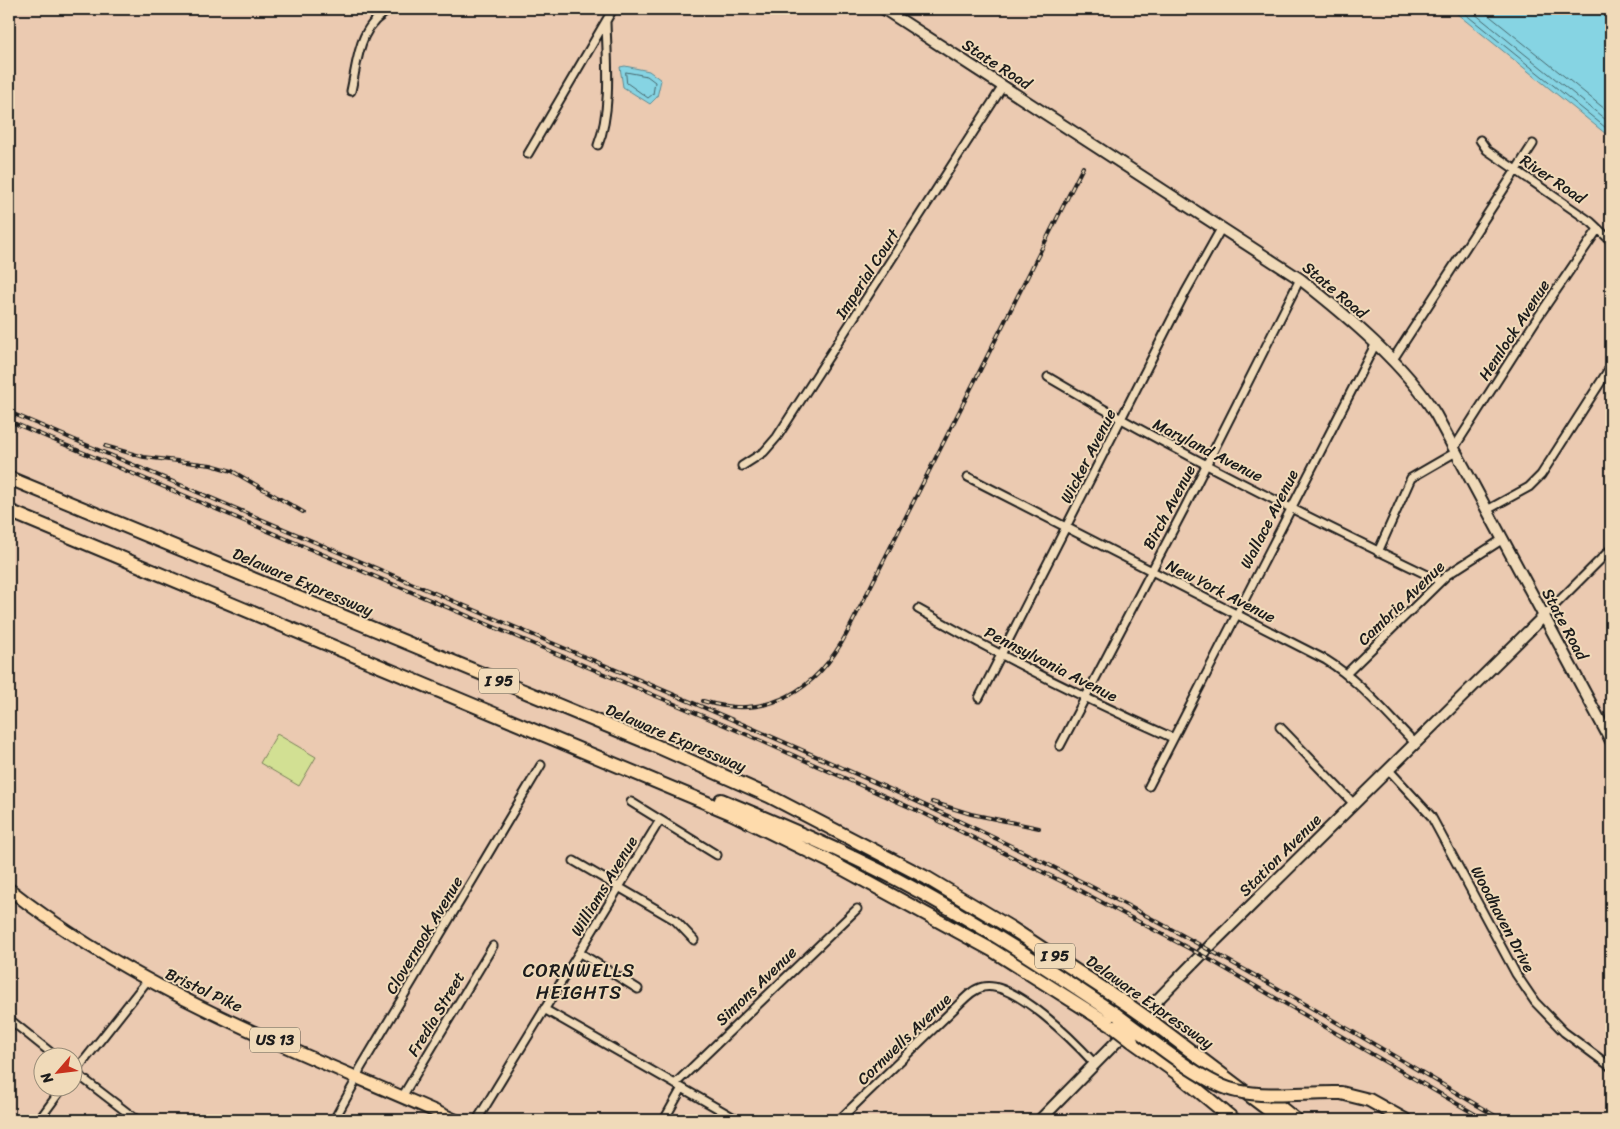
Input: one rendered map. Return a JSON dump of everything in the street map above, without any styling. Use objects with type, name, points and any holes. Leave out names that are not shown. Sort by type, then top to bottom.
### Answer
[{"type":"highway","name":"Delaware Expressway","points":[[9,478],[644,741],[769,796],[927,878],[1035,943],[1155,1024],[1216,1068],[1282,1120]]},
{"type":"highway","name":"I 95","points":[[9,511],[541,733],[590,745],[796,831],[857,859],[991,933],[1116,1021]]},
{"type":"highway","points":[[1116,1021],[1132,1041],[1234,1120]]},
{"type":"highway","points":[[1116,1021],[1204,1077],[1227,1089],[1253,1093],[1341,1094],[1369,1100],[1405,1120]]},
{"type":"highway","points":[[1216,1068],[1260,1092],[1296,1120]]},
{"type":"main road","name":"State Road","points":[[884,9],[1300,279],[1392,361],[1428,402],[1611,741]]},
{"type":"main road","name":"Station Avenue","points":[[1040,1120],[1353,803],[1544,616]]},
{"type":"main road","name":"Bristol Pike","points":[[9,890],[74,937],[148,981],[455,1120]]},
{"type":"street","points":[[351,91],[361,42],[375,21],[392,9]]},
{"type":"street","points":[[528,154],[613,9]]},
{"type":"street","points":[[598,145],[604,126],[606,109],[606,21]]},
{"type":"street","name":"Imperial Court","points":[[742,466],[764,452],[777,437],[1004,86]]},
{"type":"street","name":"River Road","points":[[1480,140],[1487,150],[1598,229],[1611,241]]},
{"type":"street","points":[[1392,361],[1533,144]]},
{"type":"street","name":"Wicker Avenue","points":[[979,698],[1002,657],[1185,293],[1222,227]]},
{"type":"street","name":"Hemlock Avenue","points":[[1378,552],[1411,478],[1455,450],[1536,320],[1598,229]]},
{"type":"street","name":"Birch Avenue","points":[[1060,746],[1086,699],[1300,279]]},
{"type":"street","name":"Wallace Avenue","points":[[1149,786],[1375,345]]},
{"type":"street","points":[[1488,510],[1529,487],[1541,475],[1611,366]]},
{"type":"street","name":"Maryland Avenue","points":[[1048,377],[1121,420],[1206,465],[1378,552],[1440,581]]},
{"type":"street","name":"New York Avenue","points":[[968,478],[1326,660],[1346,674],[1415,743]]},
{"type":"street","name":"Cambria Avenue","points":[[1346,674],[1440,581],[1467,561],[1503,539]]},
{"type":"street","points":[[1544,616],[1611,549]]},
{"type":"street","name":"Pennsylvania Avenue","points":[[918,610],[1002,657],[1086,699],[1173,738]]},
{"type":"street","points":[[1280,727],[1353,803]]},
{"type":"street","name":"Clovernook Avenue","points":[[334,1120],[357,1077],[541,765]]},
{"type":"street","name":"Woodhaven Drive","points":[[1388,769],[1417,798],[1434,822],[1516,974],[1535,1002],[1570,1037],[1611,1067]]},
{"type":"street","points":[[631,802],[717,855]]},
{"type":"street","name":"Williams Avenue","points":[[477,1120],[660,820]]},
{"type":"street","points":[[574,861],[676,920],[694,940]]},
{"type":"street","name":"Simons Avenue","points":[[675,1084],[857,909]]},
{"type":"street","name":"Fredia Street","points":[[402,1097],[493,946]]},
{"type":"street","points":[[580,953],[638,989]]},
{"type":"street","points":[[82,1062],[148,981]]},
{"type":"street","name":"Cornwells Avenue","points":[[839,1120],[973,992],[985,986],[1006,990],[1038,1012],[1080,1048],[1095,1064]]},
{"type":"street","points":[[544,1009],[738,1120]]},
{"type":"street","points":[[9,1019],[43,1046]]},
{"type":"street","points":[[82,1080],[137,1120]]},
{"type":"street","points":[[664,1120],[682,1088]]},
{"type":"street","points":[[39,1120],[57,1096]]},
{"type":"green space","points":[[277,734],[316,757],[299,786],[260,763]]},
{"type":"water","points":[[1451,9],[1611,9],[1611,138]]},
{"type":"water","points":[[625,66],[649,71],[661,80],[657,97],[650,104],[623,87],[620,67]]},
{"type":"railway","points":[[703,701],[727,706],[749,707],[769,703],[788,696],[805,685],[835,653],[847,633],[1083,167]]},
{"type":"railway","points":[[9,412],[774,738],[888,788],[1001,841],[1129,906],[1255,975],[1502,1120]]},
{"type":"railway","points":[[9,421],[750,736],[925,814],[1075,888],[1207,958],[1485,1120]]},
{"type":"railway","points":[[105,446],[144,457],[211,465],[232,471],[303,512]]},
{"type":"railway","points":[[932,802],[971,814],[1039,828]]},
{"type":"district","name":"CORNWELLS HEIGHTS","points":[[579,981]]}]
